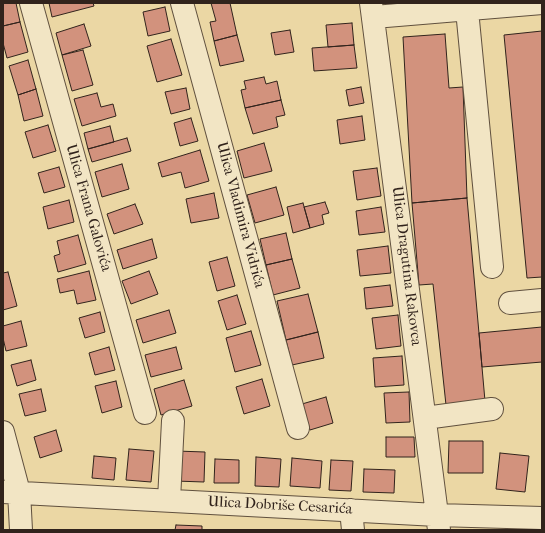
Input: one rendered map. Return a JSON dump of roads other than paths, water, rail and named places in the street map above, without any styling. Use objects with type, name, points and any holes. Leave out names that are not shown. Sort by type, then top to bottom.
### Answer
[{"type":"street","name":"Ulica Frana Galovića","points":[[31,3],[146,413]]},
{"type":"street","name":"Ulica Vladimira Vidrića","points":[[182,3],[298,428]]},
{"type":"street","points":[[373,10],[467,10],[542,4]]},
{"type":"street","name":"Ulica Dragutina Rakovca","points":[[373,10],[438,522]]},
{"type":"street","points":[[467,10],[492,268]]},
{"type":"street","points":[[510,303],[542,300]]},
{"type":"street","points":[[425,418],[492,409]]},
{"type":"street","points":[[169,500],[173,421]]},
{"type":"street","points":[[3,432],[11,492],[22,530]]},
{"type":"street","name":"Ulica Dobriše Cesarića","points":[[11,492],[169,500],[352,520],[438,522],[542,518]]}]
